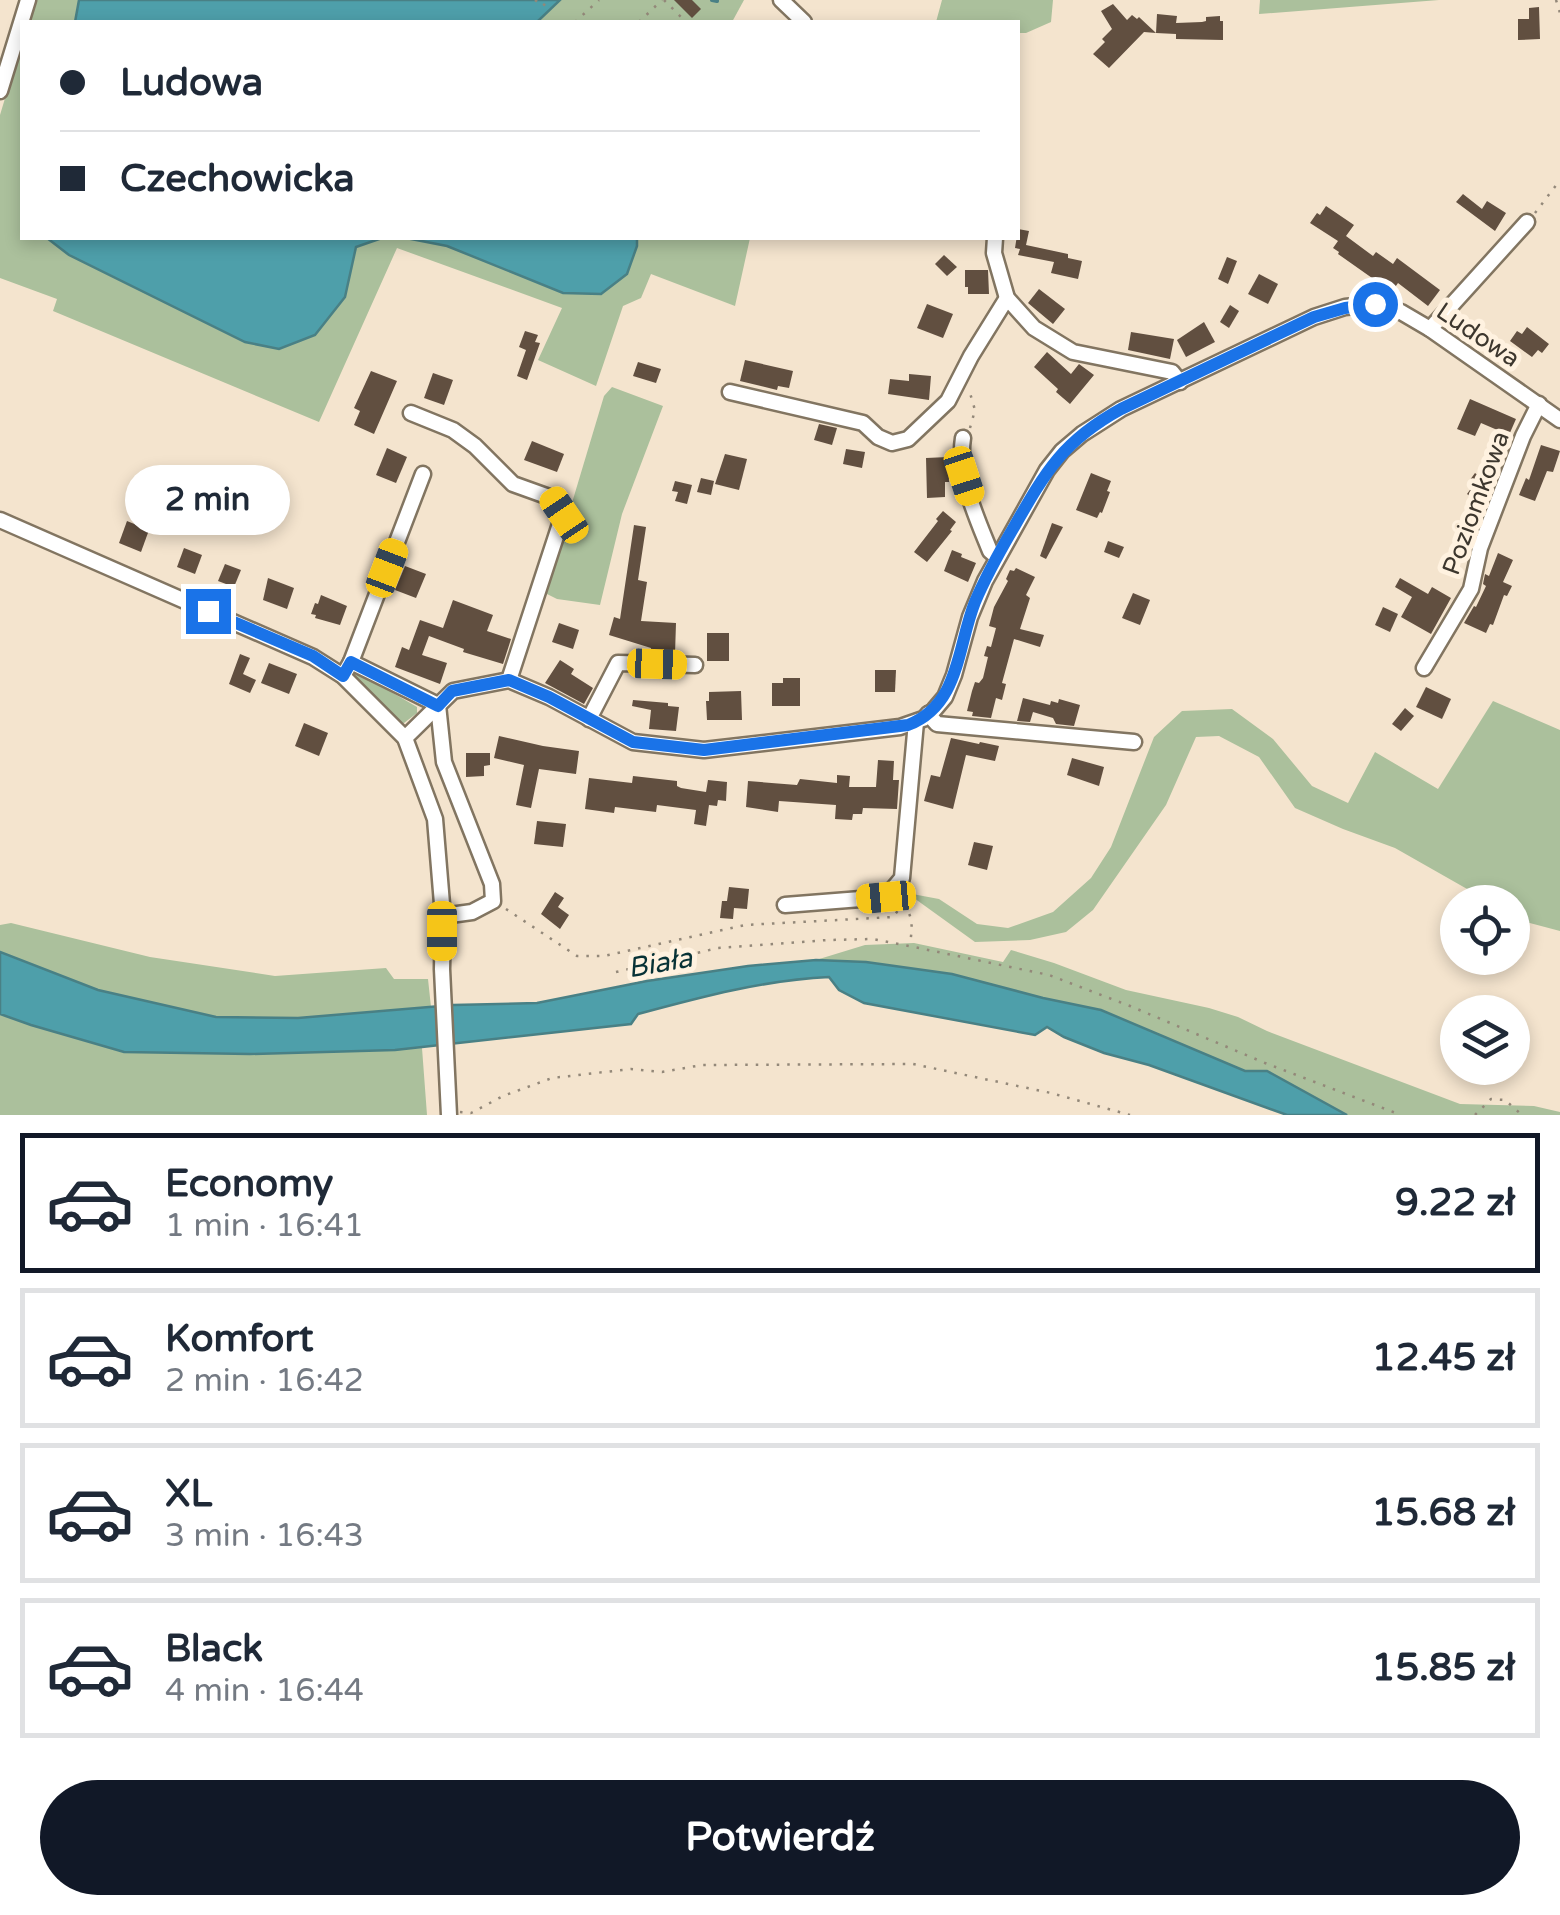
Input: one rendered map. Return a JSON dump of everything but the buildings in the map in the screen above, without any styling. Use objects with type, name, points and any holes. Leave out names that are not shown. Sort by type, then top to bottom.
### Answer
[{"type":"street","points":[[781,0],[795,20]]},
{"type":"street","points":[[0,90],[20,26]]},
{"type":"street","points":[[1430,329],[1528,222]]},
{"type":"street","points":[[996,240],[994,253],[1008,298],[1034,328],[1073,352],[1172,372],[1180,382]]},
{"type":"street","points":[[730,392],[864,423],[878,437],[892,443],[908,439],[948,401],[1008,298]]},
{"type":"street","name":"Ludowa","points":[[922,718],[950,688],[976,602],[997,557],[1055,459],[1105,418],[1314,317],[1345,308],[1388,306],[1430,329],[1560,420]]},
{"type":"street","name":"Poziomkowa","points":[[1424,668],[1470,590],[1480,548],[1539,404]]},
{"type":"street","points":[[411,413],[453,430],[476,446],[513,484],[552,498],[564,515],[509,680]]},
{"type":"street","points":[[963,438],[960,456],[964,476],[985,540],[997,557]]},
{"type":"street","points":[[343,676],[423,474]]},
{"type":"street","points":[[0,520],[313,656],[343,676],[405,738],[435,819],[443,916],[449,1108]]},
{"type":"street","points":[[351,662],[438,706]]},
{"type":"street","points":[[589,719],[618,663],[696,666]]},
{"type":"street","points":[[405,738],[452,691],[509,680],[633,742],[704,750],[900,727],[922,718],[937,724],[1134,742]]},
{"type":"street","points":[[438,706],[444,762],[492,884],[493,900],[472,912],[443,916]]},
{"type":"street","points":[[785,905],[886,897],[902,878],[922,718]]},
{"type":"path","points":[[535,0],[544,6],[548,0]]},
{"type":"path","points":[[577,20],[598,0]]},
{"type":"path","points":[[641,20],[663,0],[684,20]]},
{"type":"path","points":[[1556,0],[1560,13]]},
{"type":"path","points":[[1528,222],[1560,180]]},
{"type":"path","points":[[960,380],[973,398],[975,410],[963,438]]},
{"type":"path","points":[[493,900],[577,956],[604,956],[745,925],[893,918],[903,904],[902,878]]},
{"type":"path","points":[[903,904],[913,925],[910,946]]},
{"type":"path","points":[[616,972],[718,948],[872,939],[1050,975],[1401,1115]]},
{"type":"path","points":[[449,1108],[472,1113],[503,1096],[552,1078],[631,1069],[662,1072],[702,1065],[913,1064],[1130,1115]]},
{"type":"path","points":[[1475,1115],[1492,1099],[1506,1100],[1522,1115]]},
{"type":"green space","points":[[35,0],[79,0],[75,20],[29,20]]},
{"type":"green space","points":[[458,0],[744,0],[733,20],[463,20]]},
{"type":"green space","points":[[942,0],[1053,0],[1051,22],[1026,33],[1020,33],[1020,20],[937,20]]},
{"type":"green space","points":[[1260,0],[1439,0],[1259,14]]},
{"type":"green space","points":[[20,49],[20,240],[49,240],[69,255],[245,342],[345,297],[356,247],[376,240],[418,240],[452,248],[563,293],[637,246],[637,240],[750,240],[735,306],[651,274],[641,298],[623,306],[596,386],[538,360],[562,308],[397,248],[319,422],[53,311],[57,299],[0,278],[0,115]]},
{"type":"green space","points":[[612,387],[663,406],[622,514],[600,605],[557,599],[545,593],[604,396]]},
{"type":"green space","points":[[348,674],[362,675],[417,707],[417,713],[404,723],[395,722]]},
{"type":"green space","points":[[1493,701],[1560,730],[1560,931],[1530,923],[1530,885],[1460,885],[1395,848],[1295,808],[1259,757],[1219,736],[1196,737],[1166,805],[1093,910],[1066,932],[1030,940],[975,942],[907,893],[939,899],[977,924],[1008,928],[1053,912],[1091,878],[1111,847],[1154,737],[1182,711],[1232,709],[1273,739],[1312,786],[1348,803],[1375,752],[1438,789]]},
{"type":"green space","points":[[11,923],[150,957],[275,976],[386,968],[394,979],[428,979],[431,1007],[299,1018],[216,1017],[98,990],[0,952],[0,925]]},
{"type":"green space","points":[[914,943],[1003,962],[1011,950],[1126,990],[1238,1017],[1460,1104],[1534,1106],[1560,1115],[1347,1115],[1267,1071],[1245,1071],[1101,1010],[952,974],[866,962],[816,960],[865,945]]},
{"type":"green space","points":[[0,1014],[124,1052],[250,1054],[422,1048],[427,1115],[0,1115]]},
{"type":"water","points":[[79,0],[560,0],[539,20],[75,20]]},
{"type":"water","points":[[50,240],[376,240],[356,247],[345,297],[315,335],[279,349],[245,342],[69,255]]},
{"type":"water","points":[[416,240],[637,240],[627,274],[601,294],[563,293],[447,246]]},
{"type":"water","points":[[0,952],[98,990],[216,1017],[298,1018],[453,1005],[537,1003],[748,966],[816,960],[866,962],[952,974],[1101,1010],[1245,1071],[1267,1071],[1347,1115],[1287,1115],[1149,1065],[1104,1053],[1047,1027],[1035,1035],[864,1003],[839,990],[829,977],[709,996],[638,1014],[631,1024],[395,1050],[124,1052],[0,1014]]},
{"type":"waterway","points":[[712,0],[717,1]]},
{"type":"route","points":[[208,611],[313,656],[343,676],[351,662],[438,706],[452,691],[509,680],[633,742],[704,750],[908,725],[923,719],[945,697],[984,582],[1039,482],[1071,443],[1121,409],[1314,317],[1375,304]]},
{"type":"water label","name":"Biała","points":[[660,963]]}]
